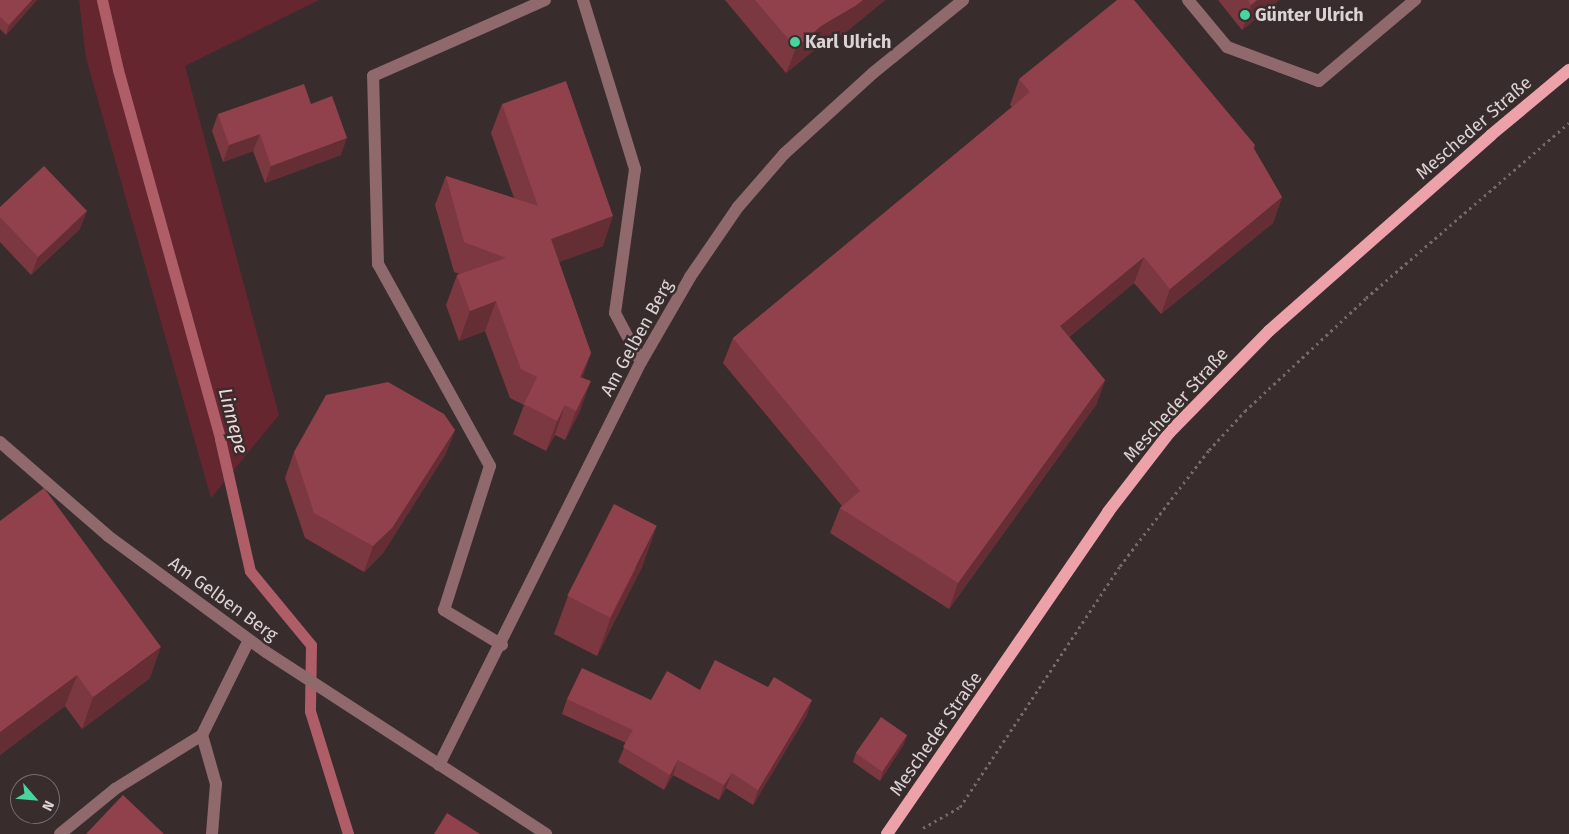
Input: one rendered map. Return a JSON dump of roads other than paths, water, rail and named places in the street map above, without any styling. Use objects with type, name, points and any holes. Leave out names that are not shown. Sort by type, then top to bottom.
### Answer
[{"type":"main road","name":"Mescheder Straße","points":[[887,834],[1108,512],[1169,433],[1269,331],[1491,135],[1569,70]]},
{"type":"street","points":[[502,645],[444,610],[490,466],[378,264],[373,76],[545,0]]},
{"type":"street","points":[[583,0],[635,170],[615,313],[641,362]]},
{"type":"street","name":"Am Gelben Berg","points":[[439,765],[502,645],[641,362],[696,269],[738,208],[784,154],[873,73],[963,0]]},
{"type":"street","points":[[1188,0],[1227,46],[1319,81],[1415,0]]},
{"type":"street","name":"Am Gelben Berg","points":[[0,442],[108,536],[249,640],[353,710],[546,834]]},
{"type":"street","points":[[60,834],[115,789],[202,735],[249,640]]},
{"type":"street","points":[[202,735],[216,784],[212,834]]},
{"type":"waterway","name":"Linnepe","points":[[102,0],[118,70],[220,439],[250,571],[311,645],[310,711],[348,834]]},
{"type":"place","name":"Günter Ulrich","points":[[1245,15]]},
{"type":"place","name":"Karl Ulrich","points":[[795,42]]}]
